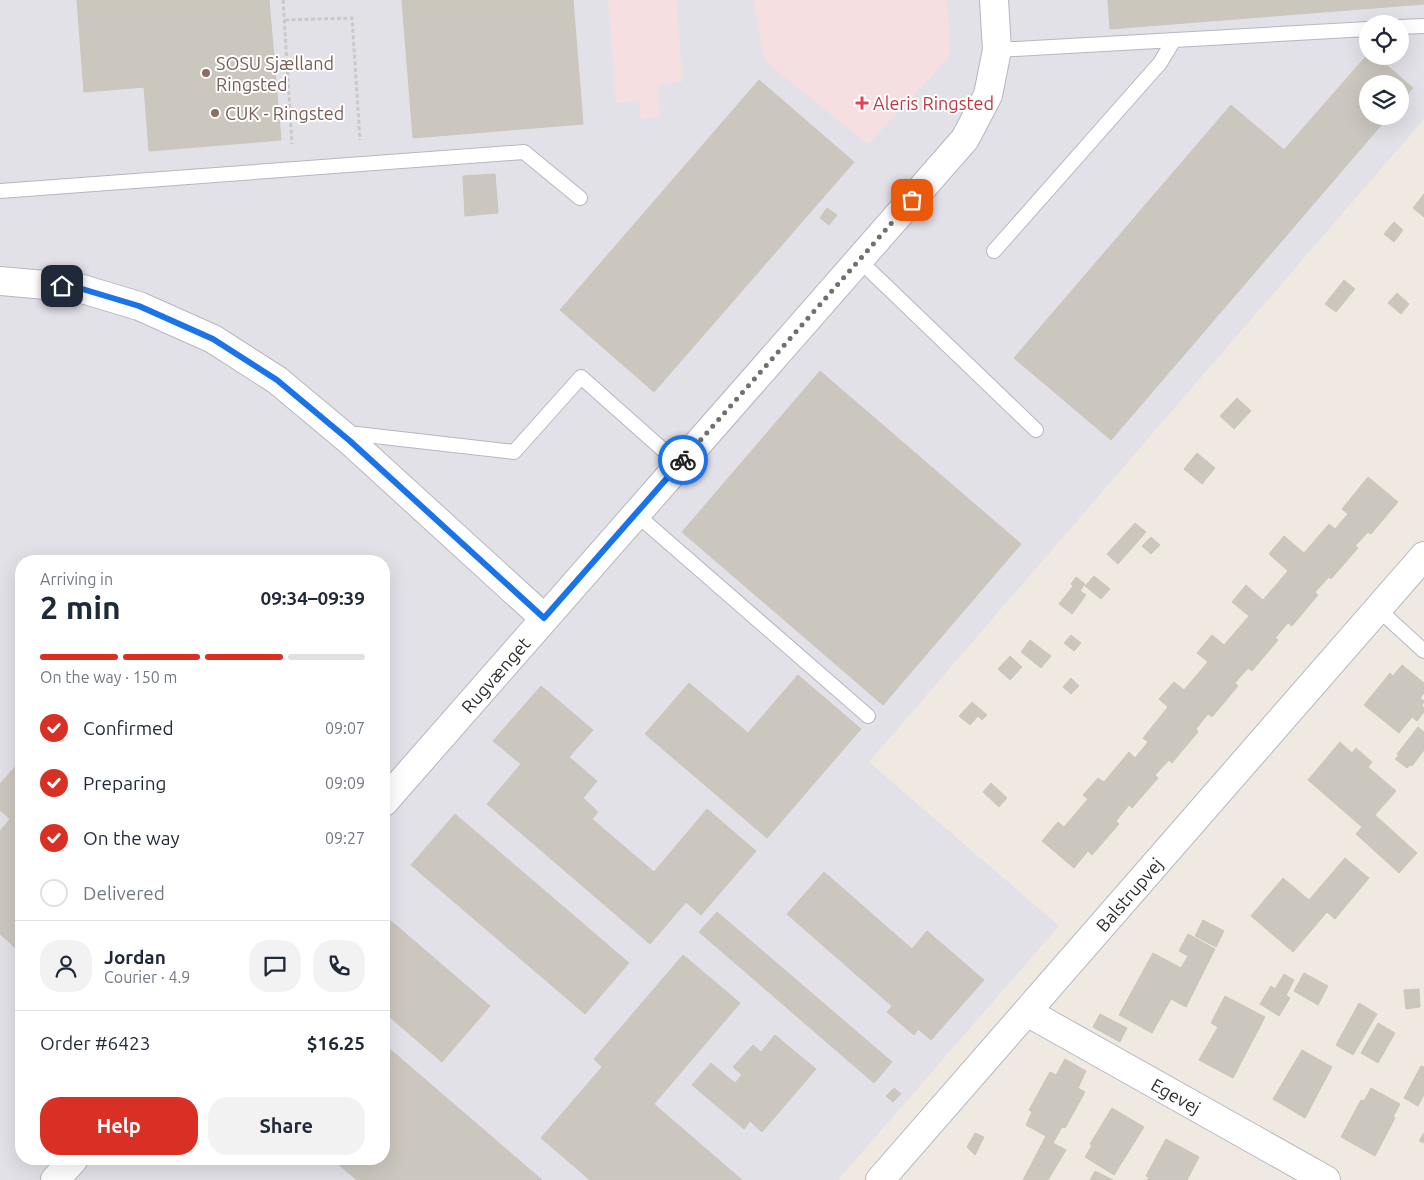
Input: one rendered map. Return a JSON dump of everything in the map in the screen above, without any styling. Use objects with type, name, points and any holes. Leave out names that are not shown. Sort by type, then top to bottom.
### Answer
[{"type":"street","name":"Rugvænget","points":[[390,795],[965,139],[988,95],[997,50],[994,0]]},
{"type":"street","points":[[0,281],[79,288],[139,306],[213,339],[277,380],[350,441],[544,618]]},
{"type":"street","name":"Balstrupvej","points":[[880,1180],[1424,556]]},
{"type":"street","name":"Egevej","points":[[1027,1012],[1326,1180]]},
{"type":"street","points":[[55,1180],[69,1165]]},
{"type":"lane","points":[[1409,27],[1424,26]]},
{"type":"lane","points":[[997,50],[1359,30]]},
{"type":"lane","points":[[994,251],[1160,63],[1174,40]]},
{"type":"lane","points":[[0,191],[524,152],[580,198]]},
{"type":"lane","points":[[860,260],[1036,430]]},
{"type":"lane","points":[[357,434],[514,452],[581,377],[679,464]]},
{"type":"lane","points":[[636,514],[868,716]]},
{"type":"lane","points":[[1378,609],[1424,652]]},
{"type":"path","points":[[283,0],[294,169]]},
{"type":"path","points":[[285,20],[352,18],[361,164]]},
{"type":"shaded area","points":[[0,0],[1424,0],[1424,119],[869,762],[1059,926],[838,1180],[0,1180]]},
{"type":"shaded area","points":[[608,0],[677,0],[682,82],[657,85],[660,116],[641,119],[639,100],[616,103]]},
{"type":"shaded area","name":"Aleris Ringsted","points":[[753,0],[947,0],[950,56],[868,144],[765,61]]},
{"type":"building","points":[[77,0],[269,0],[281,140],[149,151],[144,87],[84,92]]},
{"type":"building","points":[[402,0],[573,0],[583,124],[413,138]]},
{"type":"building","points":[[1108,0],[1424,0],[1424,4],[1110,29]]},
{"type":"building","points":[[1359,64],[1386,65],[1398,75],[1359,75],[1359,125],[1381,125],[1111,440],[1014,358],[1231,105],[1284,150]]},
{"type":"building","points":[[759,80],[854,162],[654,392],[560,310]]},
{"type":"building","points":[[1409,85],[1413,88],[1409,93]]},
{"type":"building","points":[[495,174],[498,213],[465,216],[463,176]]},
{"type":"building","points":[[1424,194],[1424,217],[1413,208]]},
{"type":"building","points":[[827,208],[837,215],[829,225],[820,218]]},
{"type":"building","points":[[1394,222],[1403,230],[1394,242],[1384,234]]},
{"type":"building","points":[[1344,280],[1355,289],[1336,312],[1325,304]]},
{"type":"building","points":[[1397,293],[1409,304],[1401,314],[1388,303]]},
{"type":"building","points":[[820,371],[1021,544],[883,705],[682,532]]},
{"type":"building","points":[[1237,398],[1251,411],[1234,429],[1220,416]]},
{"type":"building","points":[[1197,453],[1215,468],[1202,484],[1184,469]]},
{"type":"building","points":[[1368,477],[1398,502],[1371,534],[1368,532],[1355,546],[1358,548],[1331,579],[1329,577],[1315,592],[1318,595],[1292,626],[1288,623],[1275,638],[1278,640],[1252,671],[1248,668],[1235,683],[1238,686],[1212,717],[1208,714],[1196,729],[1198,732],[1172,763],[1169,760],[1155,775],[1158,778],[1132,808],[1129,805],[1116,821],[1119,824],[1092,855],[1088,851],[1074,868],[1042,841],[1058,822],[1064,827],[1088,799],[1083,795],[1098,778],[1104,782],[1129,752],[1135,758],[1148,742],[1143,738],[1168,707],[1159,699],[1174,682],[1184,690],[1208,662],[1197,653],[1212,635],[1224,645],[1249,616],[1232,602],[1246,585],[1263,600],[1288,571],[1269,554],[1284,536],[1304,553],[1329,524],[1335,529],[1348,514],[1342,509]]},
{"type":"building","points":[[1135,523],[1146,532],[1118,564],[1107,554]]},
{"type":"building","points":[[1151,537],[1160,545],[1151,554],[1142,546]]},
{"type":"building","points":[[1094,576],[1110,589],[1101,599],[1085,586]]},
{"type":"building","points":[[1076,577],[1085,584],[1080,591],[1086,595],[1072,614],[1059,604],[1073,586],[1071,584]]},
{"type":"building","points":[[1071,635],[1081,643],[1074,651],[1064,643]]},
{"type":"building","points":[[1030,640],[1051,656],[1041,668],[1021,652]]},
{"type":"building","points":[[1010,656],[1022,667],[1010,680],[998,669]]},
{"type":"building","points":[[1402,665],[1424,683],[1424,693],[1420,698],[1424,701],[1422,706],[1424,712],[1417,721],[1412,717],[1399,733],[1364,705],[1390,673],[1393,676]]},
{"type":"building","points":[[798,675],[861,729],[767,838],[645,734],[689,683],[748,733]]},
{"type":"building","points":[[1071,678],[1079,686],[1071,694],[1063,687]]},
{"type":"building","points":[[541,686],[593,730],[569,757],[597,781],[583,798],[598,812],[592,819],[654,872],[707,809],[756,851],[701,915],[686,902],[650,944],[487,804],[521,764],[493,741]]},
{"type":"building","points":[[972,702],[987,715],[982,720],[978,716],[970,725],[959,716]]},
{"type":"building","points":[[1418,727],[1424,732],[1424,750],[1412,766],[1410,765],[1407,768],[1395,759]]},
{"type":"building","points":[[1340,742],[1352,753],[1356,748],[1372,762],[1368,767],[1396,791],[1375,815],[1417,853],[1399,873],[1356,834],[1362,827],[1308,780]]},
{"type":"building","points":[[15,767],[15,948],[0,934],[0,831],[10,819],[0,810],[0,784]]},
{"type":"building","points":[[991,783],[1007,798],[999,807],[983,792]]},
{"type":"building","points":[[455,814],[629,963],[585,1014],[411,865]]},
{"type":"building","points":[[1345,858],[1369,878],[1335,919],[1327,912],[1293,952],[1251,916],[1283,878],[1309,900]]},
{"type":"building","points":[[824,872],[912,949],[927,931],[984,980],[931,1040],[918,1029],[914,1035],[887,1012],[892,1006],[787,914]]},
{"type":"building","points":[[717,912],[892,1062],[874,1083],[699,932]]},
{"type":"building","points":[[1203,920],[1224,931],[1216,947],[1195,936]]},
{"type":"building","points":[[391,921],[490,1006],[442,1062],[390,1017]]},
{"type":"building","points":[[1188,934],[1215,949],[1186,1007],[1171,999],[1152,1033],[1119,1015],[1153,953],[1181,968],[1188,956],[1179,951]]},
{"type":"building","points":[[683,955],[740,1003],[654,1104],[742,1180],[590,1180],[541,1138],[602,1067],[594,1059]]},
{"type":"building","points":[[1304,973],[1328,986],[1318,1005],[1294,991]]},
{"type":"building","points":[[1284,974],[1294,980],[1286,995],[1290,998],[1279,1016],[1260,1004],[1271,986],[1275,989]]},
{"type":"building","points":[[1419,989],[1420,1007],[1406,1009],[1404,990]]},
{"type":"building","points":[[1225,996],[1265,1017],[1233,1078],[1199,1060],[1218,1027],[1211,1023]]},
{"type":"building","points":[[1359,1003],[1377,1014],[1353,1055],[1336,1045]]},
{"type":"building","points":[[1100,1014],[1127,1028],[1120,1042],[1093,1027]]},
{"type":"building","points":[[1378,1023],[1395,1033],[1378,1063],[1361,1053]]},
{"type":"building","points":[[775,1035],[816,1069],[762,1132],[750,1121],[744,1129],[692,1085],[711,1063],[735,1083],[742,1075],[733,1067],[753,1045],[761,1052]]},
{"type":"building","points":[[390,1049],[542,1180],[357,1180],[339,1165],[390,1165]]},
{"type":"building","points":[[1302,1050],[1332,1067],[1305,1118],[1273,1099]]},
{"type":"building","points":[[1065,1059],[1086,1071],[1078,1088],[1085,1092],[1065,1128],[1062,1127],[1053,1143],[1066,1150],[1048,1180],[1023,1180],[1046,1136],[1026,1125],[1032,1112],[1029,1110],[1050,1072],[1056,1075]]},
{"type":"building","points":[[1421,1066],[1424,1067],[1424,1095],[1418,1106],[1404,1098]]},
{"type":"building","points":[[894,1088],[901,1094],[893,1102],[886,1096]]},
{"type":"building","points":[[1371,1088],[1400,1104],[1393,1117],[1395,1118],[1375,1156],[1341,1137],[1361,1100],[1364,1101]]},
{"type":"building","points":[[1112,1108],[1144,1127],[1114,1175],[1085,1157],[1092,1145],[1090,1144]]},
{"type":"building","points":[[975,1133],[984,1137],[975,1155],[967,1147]]},
{"type":"building","points":[[1424,1133],[1424,1143],[1419,1141]]},
{"type":"building","points":[[1166,1139],[1199,1157],[1187,1180],[1147,1180],[1149,1177],[1146,1176]]},
{"type":"building","points":[[1095,1171],[1113,1180],[1090,1180]]},
{"type":"way so far","points":[[683,460],[912,200]]},
{"type":"place","name":"SOSU Sjælland Ringsted","points":[[206,73]]},
{"type":"place","name":"Aleris Ringsted","points":[[862,103]]},
{"type":"place","name":"CUK - Ringsted","points":[[215,113]]},
{"type":"route","points":[[62,286],[79,288],[139,306],[213,339],[277,380],[350,441],[544,618],[683,460]]}]
